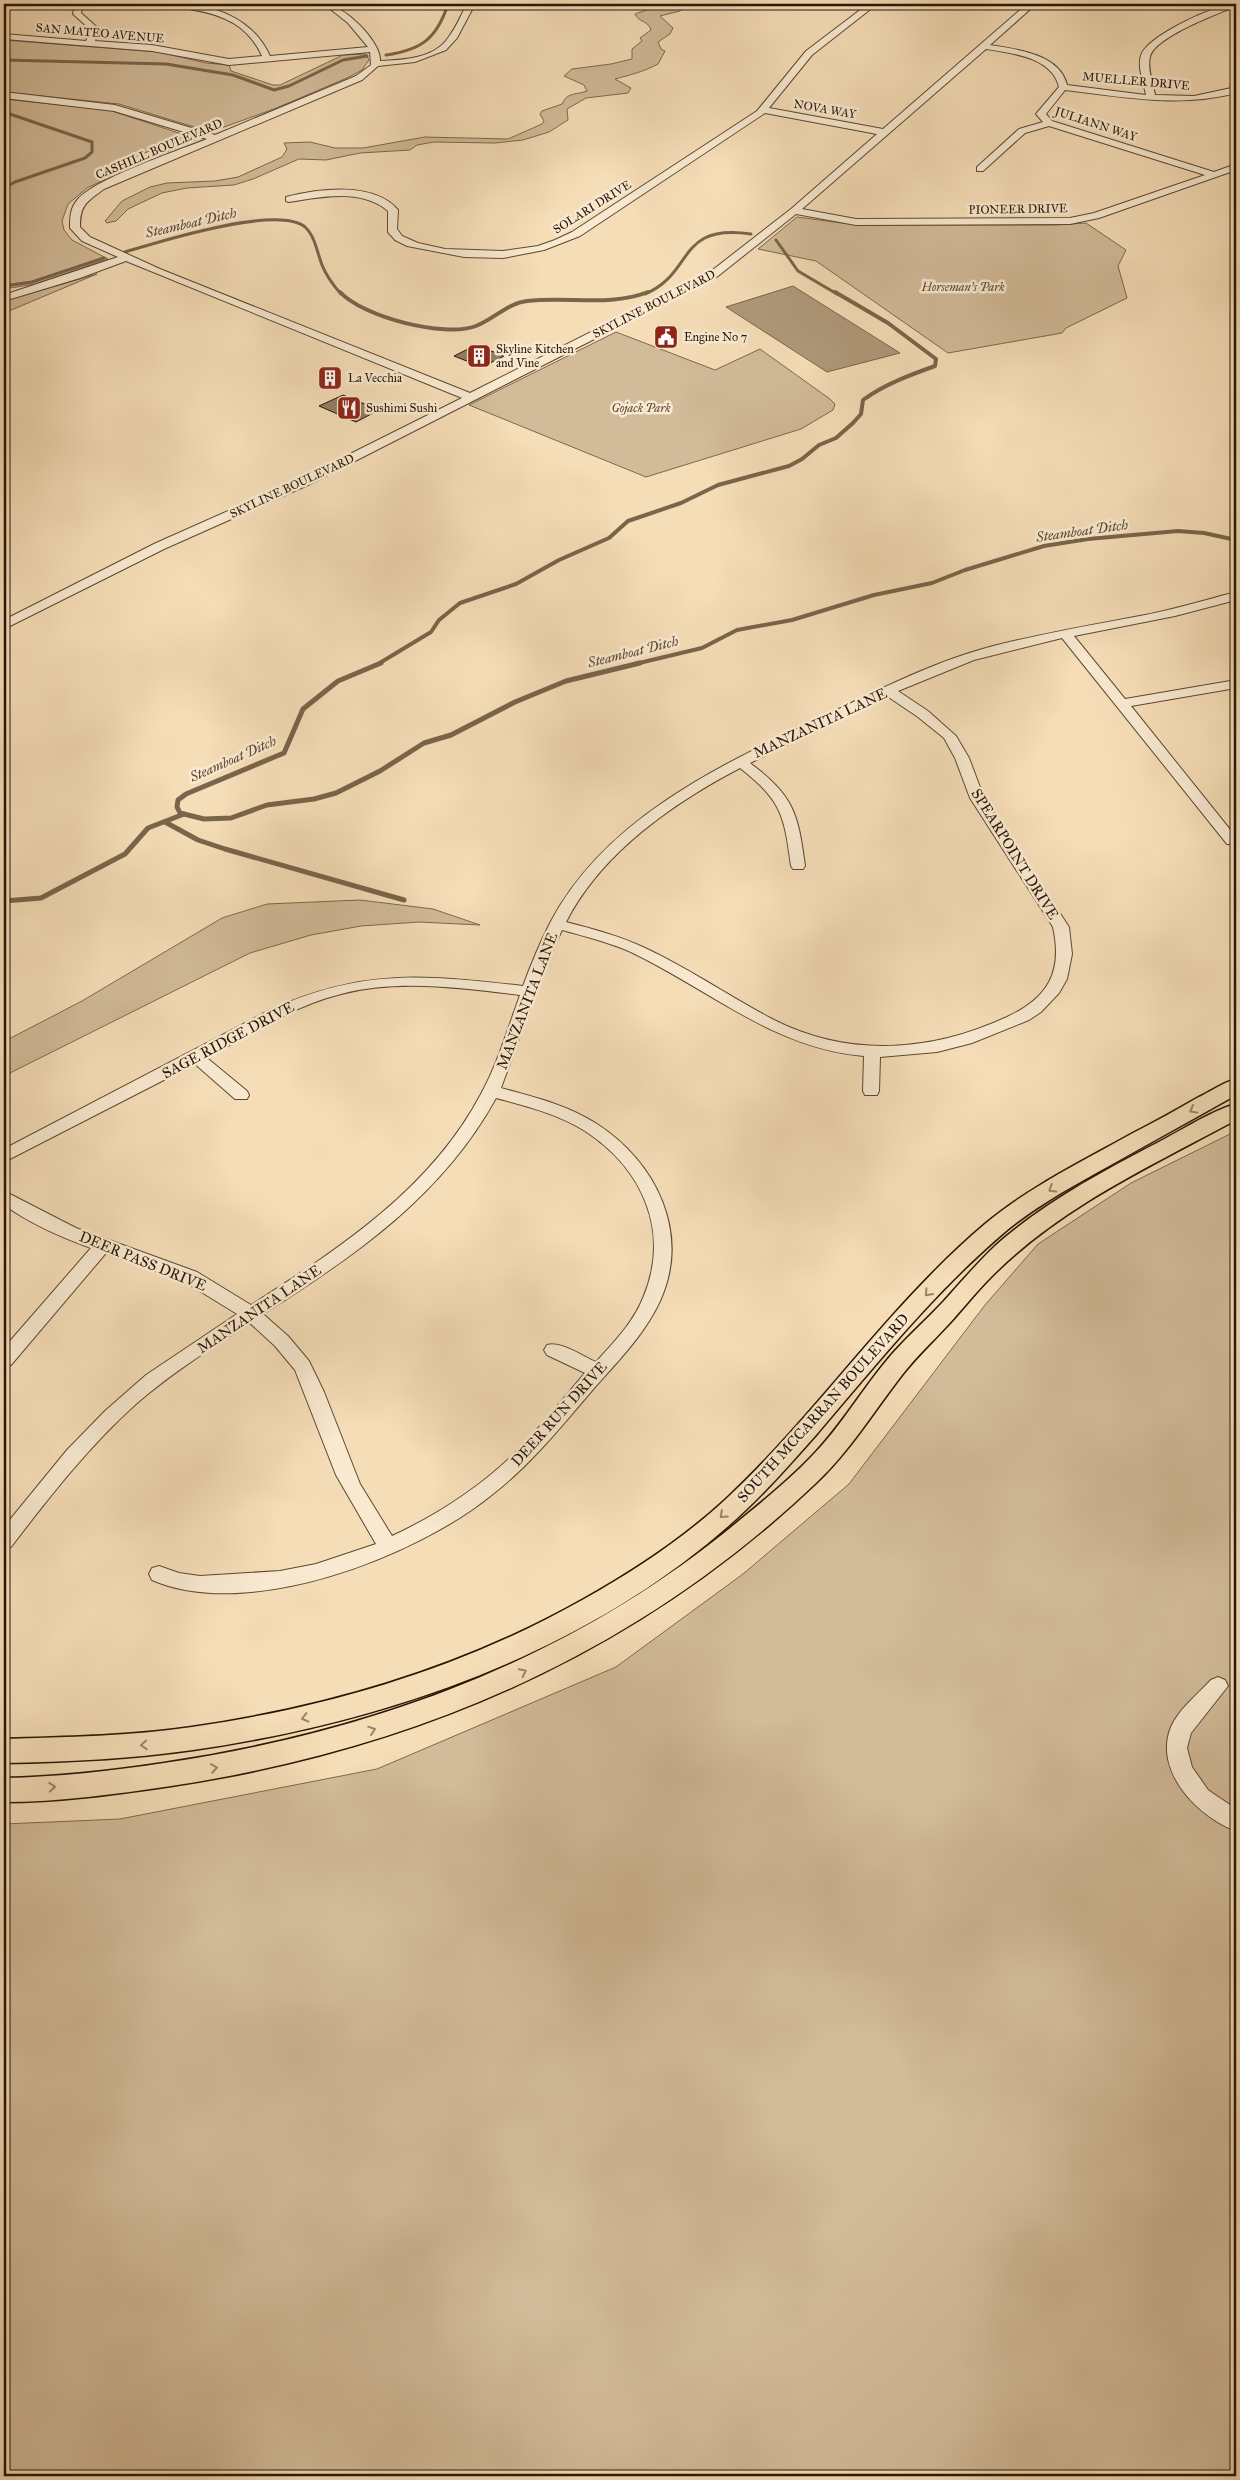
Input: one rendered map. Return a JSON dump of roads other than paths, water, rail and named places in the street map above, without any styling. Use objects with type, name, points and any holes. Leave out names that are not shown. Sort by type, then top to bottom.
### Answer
[{"type":"main road","name":"SOUTH MCCARRAN BOULEVARD","points":[[7,1750],[93,1749],[175,1742],[259,1730],[325,1714],[452,1674],[523,1644],[590,1609],[706,1531],[752,1490],[929,1292],[985,1236],[1026,1205],[1067,1179],[1236,1086]]},
{"type":"main road","name":"SOUTH MCCARRAN BOULEVARD","points":[[4,1790],[96,1783],[227,1766],[354,1736],[435,1709],[514,1676],[580,1644],[649,1604],[700,1570],[786,1496],[828,1455],[898,1364],[984,1270],[1024,1235],[1061,1206],[1100,1182],[1236,1111]]},
{"type":"street","points":[[79,4],[78,14],[96,29],[94,37],[88,44]]},
{"type":"street","points":[[176,4],[201,9],[241,24],[254,35],[268,60]]},
{"type":"street","points":[[328,4],[350,19],[372,49],[376,57],[376,64],[414,59],[439,50],[450,42],[471,4]]},
{"type":"street","name":"SOLARI DRIVE","points":[[289,199],[337,194],[361,196],[382,201],[393,210],[392,226],[394,234],[407,242],[432,250],[480,255],[537,249],[576,234],[763,110],[809,53],[873,4]]},
{"type":"street","name":"SKYLINE BOULEVARD","points":[[4,625],[160,546],[296,486],[707,278],[739,256],[794,211],[1032,4]]},
{"type":"street","points":[[1151,97],[1145,58],[1150,48],[1163,38],[1234,4]]},
{"type":"street","name":"SAN MATEO AVENUE","points":[[4,37],[162,49],[220,62],[268,60],[372,49]]},
{"type":"street","name":"JULIANN WAY","points":[[984,46],[1016,52],[1040,61],[1056,70],[1061,76],[1062,87],[1042,110],[1042,118],[1049,123],[1215,175]]},
{"type":"street","name":"CASHILL BOULEVARD","points":[[376,64],[368,72],[357,78],[101,187],[77,206],[73,223],[80,234],[125,258],[470,397]]},
{"type":"street","name":"MUELLER DRIVE","points":[[1062,87],[1151,97],[1197,98],[1236,90]]},
{"type":"street","points":[[4,95],[110,106],[214,138]]},
{"type":"street","name":"NOVA WAY","points":[[763,110],[883,132]]},
{"type":"street","points":[[980,169],[1022,131],[1049,123]]},
{"type":"street","name":"PIONEER DRIVE","points":[[794,211],[856,222],[1070,221],[1096,216],[1236,167]]},
{"type":"street","points":[[4,298],[76,276],[125,258]]},
{"type":"street","points":[[4,294],[20,292]]},
{"type":"street","name":"MANZANITA LANE","points":[[4,1541],[82,1447],[118,1408],[155,1378],[348,1250],[397,1211],[457,1147],[492,1091],[507,1054],[528,991],[556,924],[588,879],[628,836],[670,803],[739,761],[964,659],[1015,645],[1183,610],[1236,596]]},
{"type":"street","points":[[1066,634],[1232,842]]},
{"type":"street","points":[[1122,704],[1236,684]]},
{"type":"street","name":"SPEARPOINT DRIVE","points":[[556,924],[608,938],[640,951],[787,1032],[839,1048],[872,1053],[901,1053],[933,1048],[949,1045],[1009,1023],[1027,1013],[1054,989],[1062,974],[1066,958],[1061,927],[977,798],[953,741],[934,721],[888,692]]},
{"type":"street","points":[[739,761],[776,791],[785,803],[792,823],[798,866]]},
{"type":"street","name":"SAGE RIDGE DRIVE","points":[[4,1156],[196,1057],[276,1012],[302,1001],[362,985],[442,982],[528,991]]},
{"type":"street","points":[[871,1091],[872,1053]]},
{"type":"street","points":[[196,1057],[241,1095]]},
{"type":"street","name":"DEER RUN DRIVE","points":[[159,1574],[175,1581],[194,1585],[289,1579],[326,1571],[388,1546],[456,1511],[494,1482],[524,1455],[633,1331],[652,1300],[660,1281],[665,1241],[658,1209],[648,1185],[634,1166],[600,1134],[561,1113],[492,1091]]},
{"type":"street","name":"DEER PASS DRIVE","points":[[4,1197],[40,1219],[192,1278],[222,1294],[250,1314],[285,1345],[301,1364],[311,1384],[346,1476],[388,1546]]},
{"type":"street","points":[[4,1360],[104,1244]]},
{"type":"street","points":[[553,1350],[598,1371]]},
{"type":"street","points":[[1218,1686],[1181,1729],[1176,1748],[1182,1770],[1200,1798],[1236,1821]]},
{"type":"waterway","name":"Steamboat Ditch","points":[[386,55],[419,46],[439,26],[448,4]]},
{"type":"waterway","name":"Steamboat Ditch","points":[[4,60],[166,64],[233,75],[274,90],[289,86],[343,60],[367,56]]},
{"type":"waterway","name":"Steamboat Ditch","points":[[4,112],[92,142],[92,152],[85,158],[15,182],[4,188]]},
{"type":"waterway","name":"Steamboat Ditch","points":[[125,252],[217,227],[245,222],[291,221],[305,227],[308,231],[322,265],[341,294]]},
{"type":"waterway","name":"Steamboat Ditch","points":[[645,294],[661,285],[689,252],[698,243],[710,236],[727,233],[751,234]]},
{"type":"waterway","name":"Steamboat Ditch","points":[[776,240],[798,271],[837,294]]},
{"type":"waterway","name":"Steamboat Ditch","points":[[4,286],[32,282],[104,258]]},
{"type":"waterway","name":"Steamboat Ditch","points":[[340,292],[366,310],[385,317],[405,323],[444,329],[462,329],[476,326],[520,302],[619,299],[648,292]]},
{"type":"waterway","name":"Steamboat Ditch","points":[[378,664],[431,632],[439,620],[460,603],[516,584],[559,560],[609,538],[628,521],[681,503],[718,485],[789,466],[802,459],[819,445],[836,438],[861,414],[863,400],[871,394],[907,376],[935,366],[936,359],[888,323],[835,292]]},
{"type":"waterway","name":"Steamboat Ditch","points":[[635,664],[702,648],[737,630],[792,620],[874,595],[932,583],[965,570],[1044,546],[1088,539],[1178,531],[1204,533],[1236,540]]},
{"type":"waterway","name":"Steamboat Ditch","points":[[184,814],[180,813],[177,807],[178,800],[186,794],[284,753],[303,709],[338,681],[381,663]]},
{"type":"waterway","name":"Steamboat Ditch","points":[[184,814],[204,819],[231,818],[267,805],[314,799],[336,793],[380,771],[424,743],[451,735],[515,702],[566,681],[640,663]]},
{"type":"waterway","points":[[4,901],[41,898],[125,854],[148,828],[184,814]]},
{"type":"waterway","points":[[165,822],[198,840],[225,849],[404,900]]},
{"type":"place","name":"Engine No 7","points":[[666,337]]},
{"type":"place","name":"Skyline Kitchen and Vine","points":[[479,356]]},
{"type":"place","name":"La Vecchia","points":[[330,378]]},
{"type":"place","name":"Sushimi Sushi","points":[[349,408]]},
{"type":"park label","name":"Horseman's Park","points":[[963,287]]},
{"type":"park label","name":"Gojack Park","points":[[641,408]]}]
